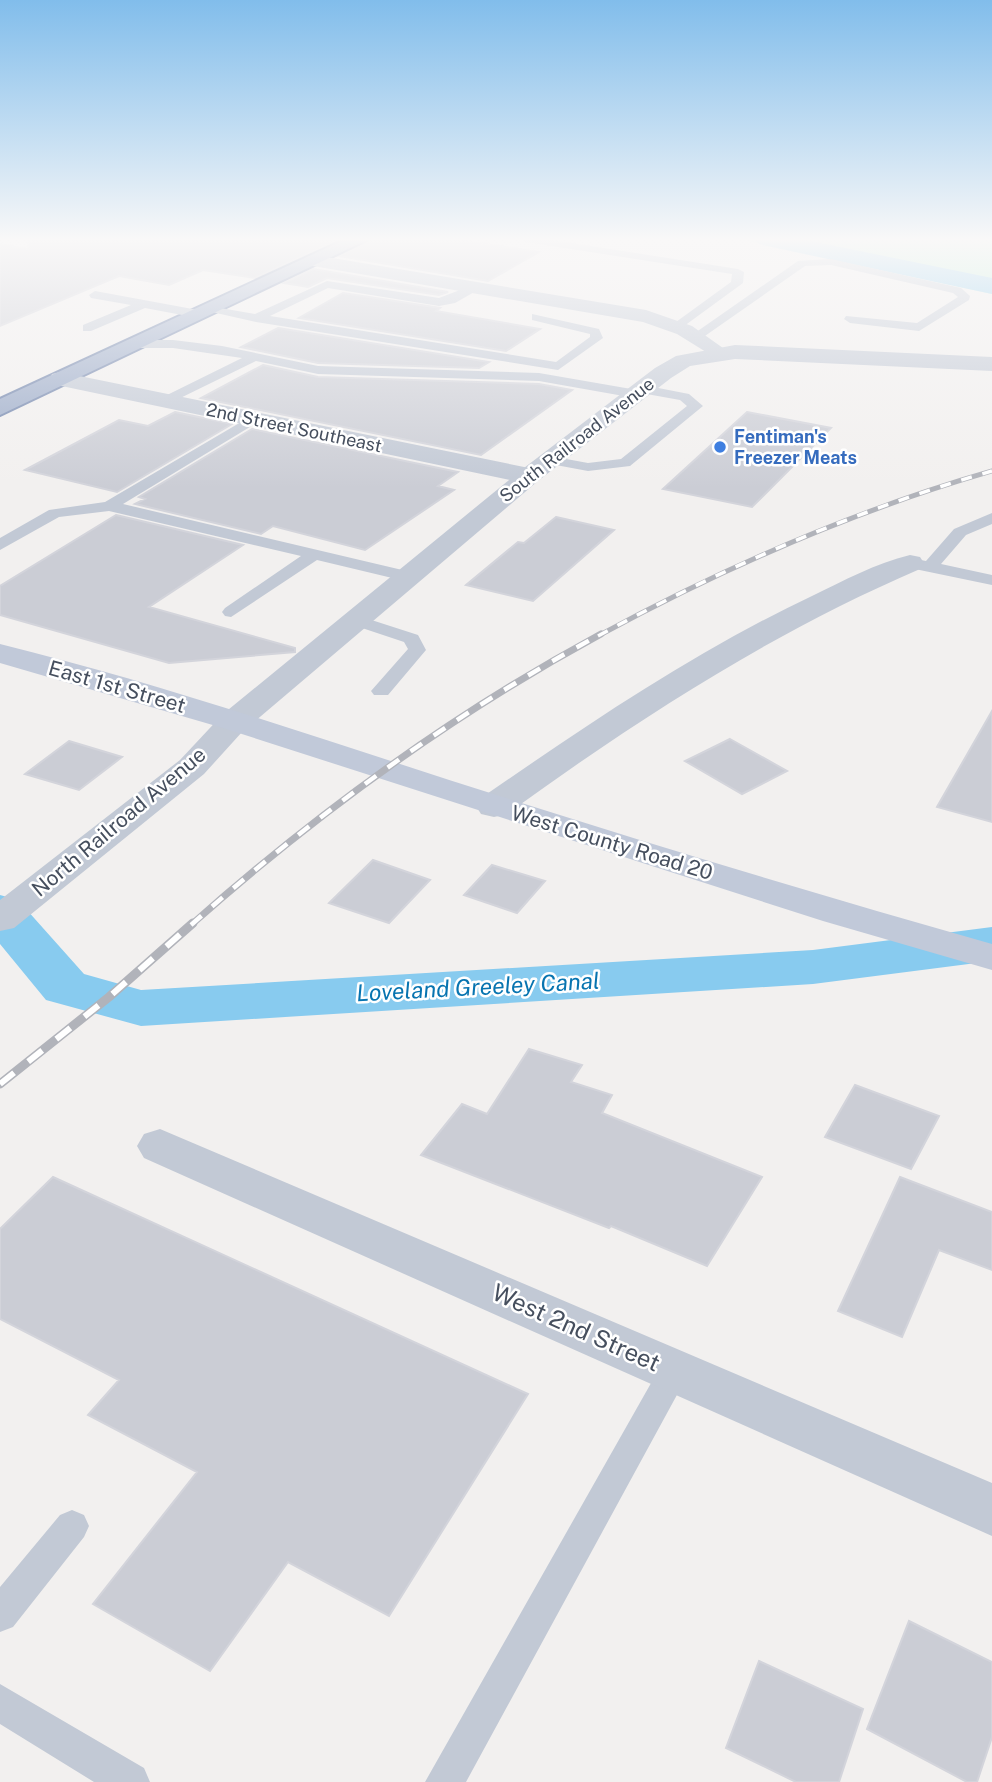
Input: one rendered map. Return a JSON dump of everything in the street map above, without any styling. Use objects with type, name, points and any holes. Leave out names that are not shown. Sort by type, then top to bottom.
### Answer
[{"type":"highway","points":[[0,408],[182,322]]},
{"type":"main road","name":"East 1st Street","points":[[0,653],[235,721]]},
{"type":"main road","name":"West County Road 20","points":[[235,721],[494,806],[837,913],[992,957]]},
{"type":"street","points":[[661,322],[689,330],[719,353]]},
{"type":"street","name":"South Railroad Avenue","points":[[235,721],[539,468],[643,388],[684,361],[719,353],[992,364]]},
{"type":"street","name":"2nd Street Southeast","points":[[60,379],[253,419],[539,468]]},
{"type":"street","points":[[494,806],[701,667],[813,604],[920,565]]},
{"type":"street","name":"North Railroad Avenue","points":[[0,919],[192,766],[235,721]]},
{"type":"street","name":"West 2nd Street","points":[[160,1146],[992,1510]]},
{"type":"lane","points":[[87,328],[101,322]]},
{"type":"lane","points":[[280,322],[341,333],[395,337],[558,366],[684,397],[696,406],[625,463],[539,468]]},
{"type":"lane","points":[[556,322],[595,332],[597,338],[558,366]]},
{"type":"lane","points":[[689,330],[697,322]]},
{"type":"lane","points":[[689,330],[702,322]]},
{"type":"lane","points":[[871,322],[919,327],[927,322]]},
{"type":"lane","points":[[135,344],[173,344],[335,372],[481,373],[643,388]]},
{"type":"lane","points":[[166,401],[254,356]]},
{"type":"lane","points":[[109,506],[253,419]]},
{"type":"lane","points":[[0,545],[55,513],[109,506],[409,577]]},
{"type":"lane","points":[[920,565],[960,532],[992,518]]},
{"type":"lane","points":[[231,612],[314,555]]},
{"type":"lane","points":[[920,565],[992,580]]},
{"type":"lane","points":[[356,621],[412,639],[417,650],[381,691]]},
{"type":"lane","points":[[445,1782],[674,1371]]},
{"type":"lane","points":[[0,1615],[72,1526]]},
{"type":"lane","points":[[0,1703],[130,1782]]},
{"type":"building","points":[[325,322],[500,322],[540,329],[506,351]]},
{"type":"building","points":[[278,328],[489,362],[479,368],[318,363],[241,347]]},
{"type":"building","points":[[263,365],[318,377],[539,384],[572,390],[481,455],[201,398]]},
{"type":"building","points":[[175,412],[232,424],[117,492],[25,470],[119,420],[148,426]]},
{"type":"building","points":[[747,412],[831,428],[752,507],[663,489]]},
{"type":"building","points":[[252,429],[458,472],[438,486],[454,490],[365,550],[273,526],[261,534],[135,504],[145,499],[139,497]]},
{"type":"building","points":[[116,515],[243,545],[149,607],[295,648],[295,652],[169,663],[0,615],[0,586]]},
{"type":"building","points":[[556,517],[614,530],[533,601],[466,585],[518,542],[524,543]]},
{"type":"building","points":[[992,711],[992,822],[937,807]]},
{"type":"building","points":[[730,739],[787,771],[742,794],[685,761]]},
{"type":"building","points":[[69,741],[122,757],[79,790],[25,774]]},
{"type":"building","points":[[373,860],[430,880],[389,923],[329,903]]},
{"type":"building","points":[[492,865],[545,881],[517,913],[464,895]]},
{"type":"building","points":[[529,1049],[582,1065],[571,1082],[612,1095],[602,1113],[762,1177],[707,1266],[611,1226],[609,1228],[421,1155],[462,1104],[487,1114]]},
{"type":"building","points":[[855,1085],[939,1116],[911,1169],[825,1137]]},
{"type":"building","points":[[53,1177],[528,1394],[389,1616],[288,1562],[210,1671],[93,1604],[197,1472],[88,1415],[119,1380],[0,1319],[0,1229]]},
{"type":"building","points":[[900,1177],[992,1212],[992,1270],[939,1250],[902,1337],[838,1311]]},
{"type":"building","points":[[909,1621],[992,1662],[992,1737],[977,1782],[967,1782],[867,1729]]},
{"type":"building","points":[[759,1661],[863,1709],[839,1782],[796,1782],[726,1748]]},
{"type":"waterway","name":"Loveland Greeley Canal","points":[[0,911],[65,987],[141,1008],[813,967],[992,944]]},
{"type":"railway","points":[[598,636],[694,587],[791,543],[890,504],[992,471]]},
{"type":"railway","points":[[191,925],[287,844],[388,768],[492,697],[601,634]]},
{"type":"railway","points":[[0,1084],[109,997],[193,923]]},
{"type":"place","name":"Fentiman's Freezer Meats","points":[[720,447]]}]
